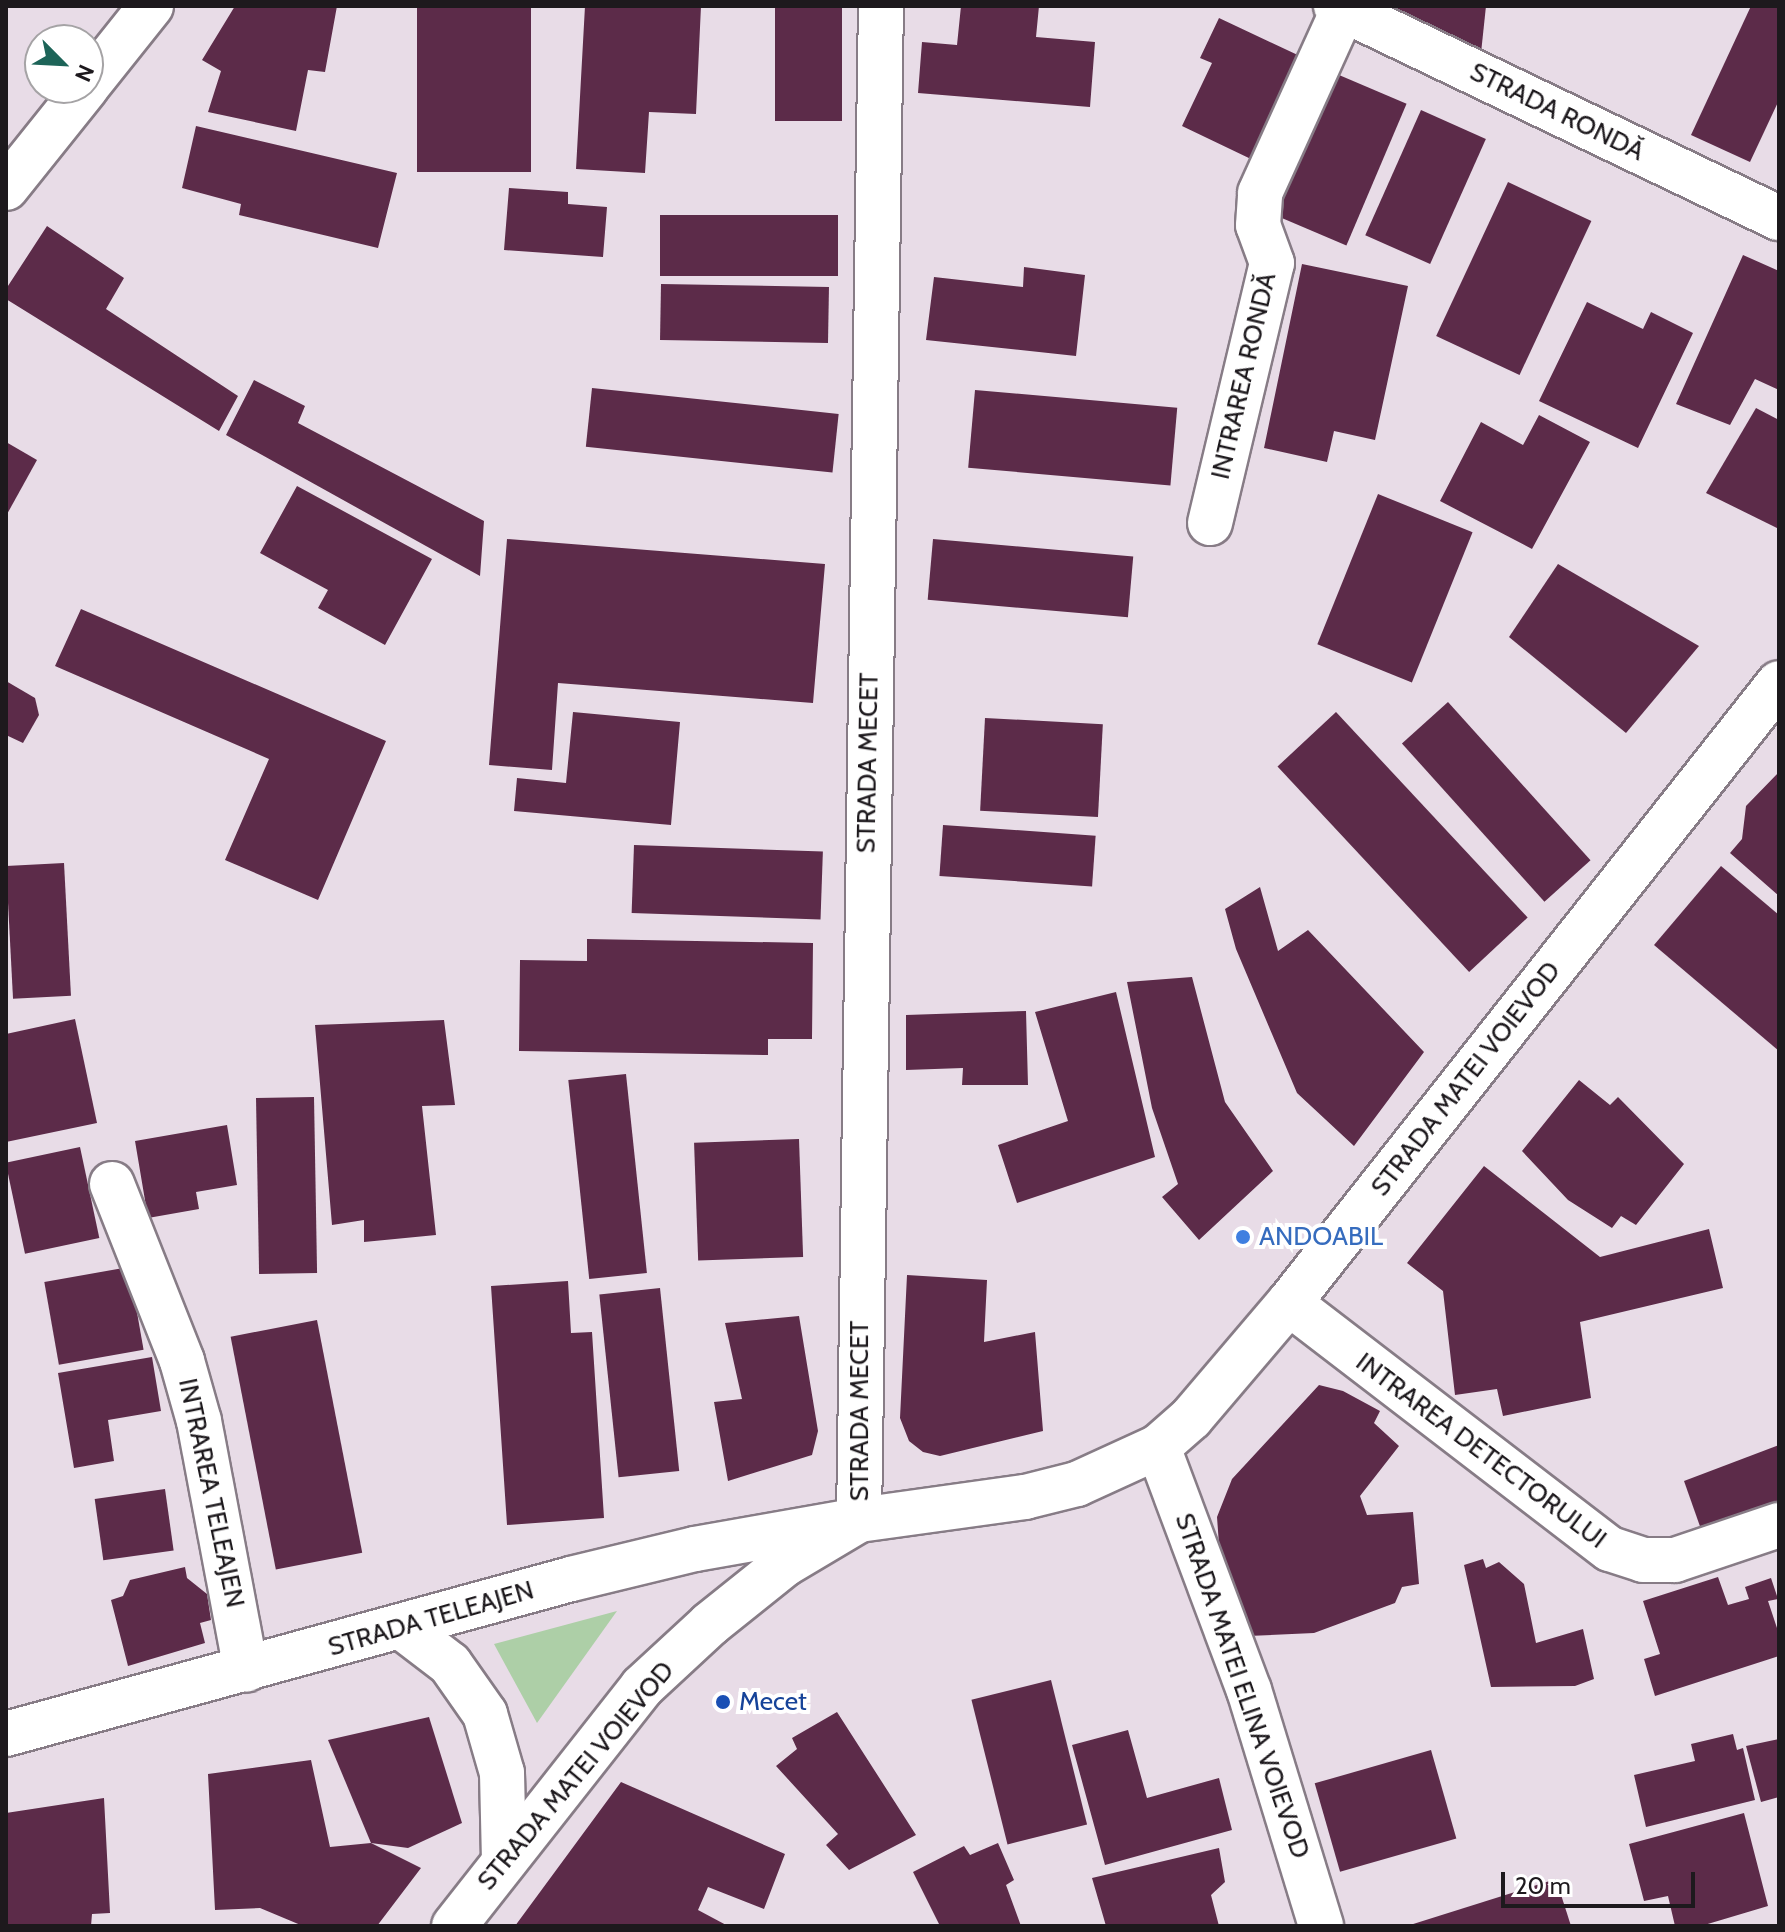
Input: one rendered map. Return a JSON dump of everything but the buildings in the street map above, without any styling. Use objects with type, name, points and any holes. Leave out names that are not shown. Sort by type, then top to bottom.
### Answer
[{"type":"street","points":[[104,65],[151,6]]},
{"type":"street","name":"STRADA MECET","points":[[859,1520],[881,6]]},
{"type":"street","name":"STRADA RONDĂ","points":[[1340,8],[1779,218]]},
{"type":"street","name":"INTRAREA RONDĂ","points":[[1210,523],[1272,263],[1258,225],[1260,193],[1340,8]]},
{"type":"street","points":[[6,188],[73,104]]},
{"type":"street","name":"STRADA MATEI VOIEVOD","points":[[454,1926],[642,1687],[710,1624],[785,1564],[859,1520],[1025,1497],[1077,1484],[1158,1447],[1225,1382],[1779,683]]},
{"type":"street","name":"INTRAREA TELEAJEN","points":[[112,1184],[182,1361],[199,1421],[246,1670]]},
{"type":"street","name":"INTRAREA DETECTORULUI","points":[[1289,1303],[1610,1549],[1643,1560],[1675,1560],[1779,1525]]},
{"type":"street","name":"STRADA MATEI ELINA VOIEVOD","points":[[1158,1447],[1249,1690],[1321,1926]]},
{"type":"street","name":"STRADA TELEAJEN","points":[[6,1734],[695,1549],[859,1520]]},
{"type":"street","points":[[403,1628],[450,1664],[485,1714],[502,1773],[504,1860]]},
{"type":"green space","points":[[617,1611],[537,1723],[494,1644]]},
{"type":"place","name":"ANDOABIL","points":[[1243,1237]]},
{"type":"place","name":"Mecet","points":[[723,1702]]}]
